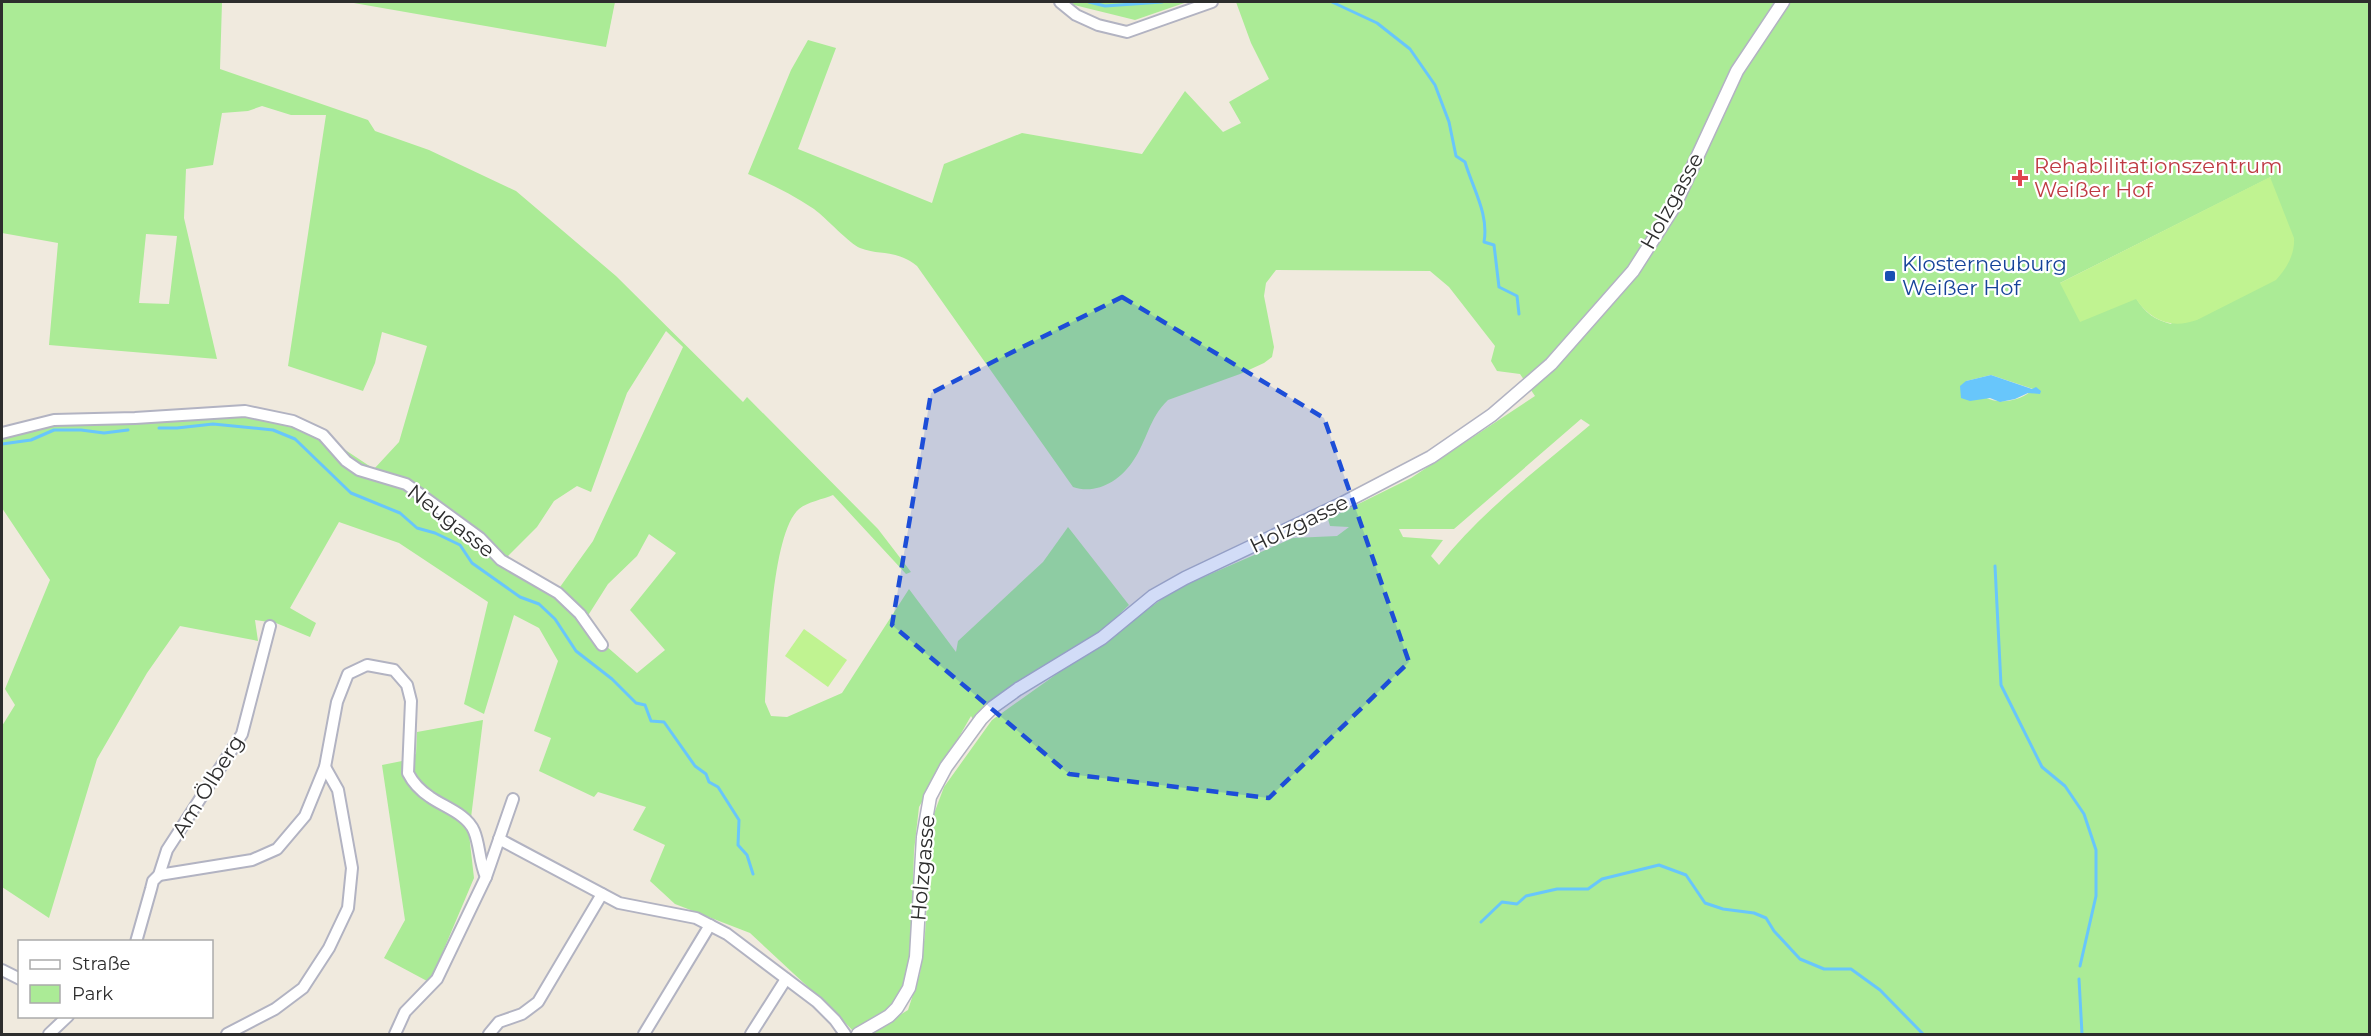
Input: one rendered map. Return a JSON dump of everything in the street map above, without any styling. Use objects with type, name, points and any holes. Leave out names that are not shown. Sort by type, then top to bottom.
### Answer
[{"type":"street","points":[[1060,2],[1076,15],[1098,25],[1126,32],[1212,2]]},
{"type":"street","name":"Holzgasse","points":[[858,1035],[889,1016],[897,1008],[909,988],[916,957],[923,837],[930,797],[946,767],[981,719],[993,707],[1018,690],[1102,638],[1153,596],[1431,457],[1492,415],[1551,364],[1633,271],[1674,207],[1737,71],[1783,2]]},
{"type":"street","name":"Neugasse","points":[[2,433],[54,420],[135,418],[245,411],[293,421],[323,435],[346,462],[359,470],[406,484],[480,538],[501,560],[558,593],[580,614],[602,645]]},
{"type":"street","name":"Am Ölberg","points":[[137,940],[150,889],[153,881],[159,875],[167,850],[242,734],[270,626]]},
{"type":"street","points":[[159,875],[252,860],[277,849],[305,816],[325,767],[337,702],[348,674],[367,665],[394,670],[407,685],[411,701],[408,773],[414,783],[429,796],[459,815],[474,830],[480,862],[486,877]]},
{"type":"street","points":[[227,1035],[275,1009],[303,988],[329,948],[348,908],[352,868],[338,790],[325,767]]},
{"type":"street","points":[[395,1035],[405,1012],[437,980],[486,877],[513,799]]},
{"type":"street","points":[[499,839],[620,903],[685,915],[710,925],[756,954],[826,1011],[845,1035]]},
{"type":"street","points":[[489,1035],[499,1022],[522,1014],[538,1002],[602,894]]},
{"type":"street","points":[[644,1035],[710,925]]},
{"type":"street","points":[[2,970],[18,978]]},
{"type":"street","points":[[751,1035],[786,979]]},
{"type":"street","points":[[49,1035],[67,1018]]},
{"type":"highlighted area","points":[[1122,297],[1324,418],[1409,662],[1269,798],[1069,774],[892,625],[931,393]]},
{"type":"green space","points":[[2,2],[222,2],[220,69],[368,120],[375,131],[429,150],[516,191],[616,276],[743,402],[747,397],[878,529],[911,572],[906,574],[833,495],[802,507],[790,523],[782,544],[777,570],[770,630],[765,702],[771,716],[787,717],[842,693],[909,589],[956,652],[958,641],[1043,562],[1068,527],[1129,605],[1054,667],[974,721],[971,716],[919,807],[914,851],[911,953],[905,987],[894,1005],[880,1017],[854,1032],[750,933],[675,904],[650,881],[665,845],[633,830],[646,807],[598,792],[594,797],[539,771],[551,738],[534,731],[558,661],[539,628],[514,615],[484,714],[464,704],[488,602],[399,543],[339,522],[290,608],[316,623],[310,637],[276,623],[255,620],[258,641],[180,626],[147,673],[97,759],[49,918],[2,887],[2,726],[15,705],[5,689],[50,580],[2,508],[2,428],[246,410],[303,422],[374,469],[399,442],[427,346],[382,332],[375,363],[363,391],[288,366],[326,115],[291,115],[262,106],[248,111],[222,113],[213,165],[186,169],[184,218],[217,359],[49,345],[58,243],[2,233]],"holes":[[[146,234],[177,236],[169,304],[139,303]],[[666,331],[683,347],[593,541],[560,587],[534,576],[507,557],[537,527],[554,501],[577,486],[591,492],[627,393]],[[649,534],[676,553],[630,610],[665,650],[637,673],[582,625],[608,584],[637,556]]]},
{"type":"green space","points":[[348,2],[615,2],[606,47]]},
{"type":"green space","points":[[1062,2],[1187,2],[1135,20]]},
{"type":"green space","points":[[1236,2],[2369,2],[2369,1034],[869,1034],[908,1010],[920,973],[925,934],[932,819],[944,787],[992,720],[1176,589],[1293,538],[1337,536],[1349,527],[1330,526],[1328,519],[1411,478],[1535,396],[1520,374],[1497,371],[1491,361],[1495,346],[1449,287],[1430,271],[1276,270],[1266,283],[1264,296],[1274,347],[1272,357],[1240,374],[1168,400],[1156,414],[1133,461],[1121,475],[1099,488],[1073,487],[917,266],[902,257],[860,248],[814,209],[748,174],[791,70],[808,40],[836,48],[798,149],[932,203],[944,164],[1022,133],[1142,154],[1185,91],[1223,132],[1241,123],[1229,102],[1269,79],[1251,43]],"holes":[[[2271,177],[2171,324],[2151,315],[2136,298],[2060,283]],[[1991,375],[2033,389],[2017,399],[1997,401],[1982,396],[1966,381]],[[1581,419],[1590,425],[1492,509],[1439,565],[1431,556],[1443,540],[1403,537],[1399,529],[1454,529]]]},
{"type":"green space","points":[[2270,177],[2294,238],[2290,260],[2276,280],[2188,323],[2170,323],[2155,318],[2136,299],[2080,322],[2060,283]]},
{"type":"green space","points":[[804,629],[847,660],[828,687],[785,656]]},
{"type":"green space","points":[[483,720],[469,834],[474,878],[433,975],[427,981],[384,958],[405,920],[382,765],[402,761],[416,754],[417,732]]},
{"type":"water","points":[[1991,375],[2032,389],[2036,387],[2041,391],[2040,394],[2028,393],[2000,402],[1990,398],[1970,401],[1961,398],[1960,386],[1966,381]]},
{"type":"waterway","points":[[1089,2],[1105,6],[1162,2]]},
{"type":"waterway","points":[[1332,2],[1377,23],[1410,49],[1435,85],[1449,122],[1456,156],[1465,162],[1479,202],[1484,221],[1484,242],[1494,245],[1499,287],[1517,296],[1519,314]]},
{"type":"waterway","points":[[159,428],[213,424],[273,430],[295,439],[351,493],[400,513],[417,528],[435,533],[460,545],[472,563],[520,597],[539,604],[555,619],[576,651],[612,679],[636,703],[645,705],[651,721],[664,722],[695,766],[706,774],[709,782],[718,787],[739,820],[738,845],[747,855],[753,874]]},
{"type":"waterway","points":[[2,444],[31,440],[54,430],[104,433],[128,430]]},
{"type":"waterway","points":[[1995,566],[2001,685],[2042,767],[2065,786],[2084,814],[2096,850],[2096,896],[2080,966]]},
{"type":"waterway","points":[[1481,922],[1502,902],[1517,904],[1526,896],[1557,889],[1588,889],[1602,879],[1659,865],[1686,875],[1705,903],[1723,909],[1754,913],[1766,918],[1774,931],[1800,959],[1824,969],[1851,969],[1880,990],[1923,1034]]},
{"type":"waterway","points":[[2079,979],[2082,1034]]},
{"type":"place","name":"Rehabilitationszentrum Weißer Hof","points":[[2020,178]]},
{"type":"place","name":"Klosterneuburg Weißer Hof","points":[[1890,276]]}]
